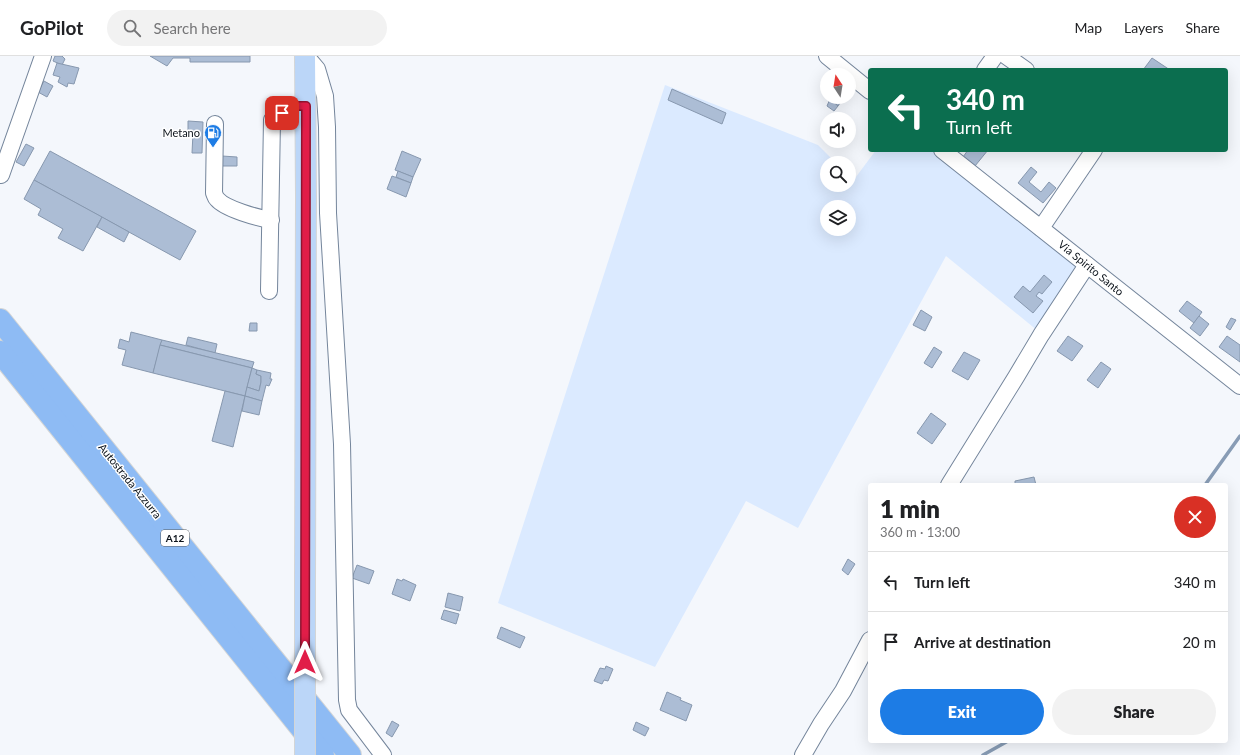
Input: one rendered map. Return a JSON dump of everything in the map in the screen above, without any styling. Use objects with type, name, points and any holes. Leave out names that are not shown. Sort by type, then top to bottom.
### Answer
[{"type":"highway","name":"Autostrada Azzurra","points":[[0,320],[350,755]]},
{"type":"highway","name":"Autostrada Azzurra","points":[[0,352],[323,755]]},
{"type":"main road","points":[[305,56],[305,755]]},
{"type":"street","points":[[1,175],[43,56]]},
{"type":"street","points":[[305,56],[317,69],[324,96],[327,127],[328,213],[342,444],[347,700],[349,710],[384,755]]},
{"type":"street","points":[[827,56],[868,89]]},
{"type":"street","points":[[986,68],[995,56]]},
{"type":"street","points":[[1006,56],[1023,68]]},
{"type":"street","points":[[269,291],[272,120],[292,106],[306,106]]},
{"type":"street","points":[[215,124],[214,193],[217,199],[232,208],[257,218],[271,220]]},
{"type":"street","name":"Via Spirito Santo","points":[[945,152],[1240,386]]},
{"type":"street","points":[[1041,228],[1093,152]]},
{"type":"street","points":[[950,483],[1041,335],[1087,265]]},
{"type":"street","points":[[803,755],[843,691],[868,644]]},
{"type":"shaded area","points":[[665,85],[818,145],[829,156],[820,156],[820,192],[856,192],[856,177],[875,152],[938,152],[1076,265],[1038,331],[946,256],[798,528],[746,501],[655,667],[498,603]]},
{"type":"building","points":[[55,56],[62,56],[65,59],[62,65],[53,61]]},
{"type":"building","points":[[150,56],[250,56],[250,62],[190,62],[190,58],[173,58],[167,66]]},
{"type":"building","points":[[1152,58],[1167,68],[1144,68]]},
{"type":"building","points":[[57,63],[79,68],[74,84],[68,83],[67,87],[58,82],[60,77],[53,75]]},
{"type":"building","points":[[44,81],[53,86],[47,97],[38,92]]},
{"type":"building","points":[[672,89],[726,113],[722,124],[668,100]]},
{"type":"building","points":[[828,104],[836,104],[838,106],[834,111],[827,106]]},
{"type":"building","points":[[188,121],[203,122],[202,153],[192,153],[193,133],[188,133]]},
{"type":"building","points":[[26,144],[34,148],[24,166],[16,162]]},
{"type":"building","points":[[50,151],[196,231],[180,260],[34,180]]},
{"type":"building","points":[[402,151],[421,159],[413,177],[395,170]]},
{"type":"building","points":[[967,152],[986,152],[975,166],[963,157]]},
{"type":"building","points":[[222,156],[237,157],[237,166],[221,166]]},
{"type":"building","points":[[1031,167],[1037,172],[1029,182],[1041,192],[1049,182],[1056,188],[1043,203],[1018,183]]},
{"type":"building","points":[[398,171],[413,177],[411,183],[396,177]]},
{"type":"building","points":[[392,176],[411,183],[406,197],[387,189]]},
{"type":"building","points":[[34,180],[102,217],[83,251],[58,238],[63,229],[38,215],[41,209],[24,199]]},
{"type":"building","points":[[102,217],[129,232],[124,242],[97,227]]},
{"type":"building","points":[[1044,275],[1052,282],[1042,294],[1039,292],[1036,296],[1043,301],[1033,313],[1014,297],[1023,286],[1030,292]]},
{"type":"building","points":[[1187,301],[1202,312],[1194,323],[1179,311]]},
{"type":"building","points":[[921,310],[932,317],[925,331],[913,325]]},
{"type":"building","points":[[1199,316],[1209,324],[1200,336],[1190,328]]},
{"type":"building","points":[[1231,318],[1236,320],[1230,330],[1226,327]]},
{"type":"building","points":[[250,323],[257,323],[257,331],[249,331]]},
{"type":"building","points":[[131,332],[162,340],[153,373],[122,365],[126,350],[118,348],[120,339],[129,342]]},
{"type":"building","points":[[1068,336],[1083,346],[1072,361],[1057,351]]},
{"type":"building","points":[[1227,336],[1240,345],[1240,362],[1219,347]]},
{"type":"building","points":[[188,337],[217,344],[215,353],[186,345]]},
{"type":"building","points":[[162,340],[254,362],[252,368],[160,345]]},
{"type":"building","points":[[160,345],[252,368],[245,396],[153,373]]},
{"type":"building","points":[[934,347],[942,352],[932,368],[924,363]]},
{"type":"building","points":[[964,352],[980,360],[968,380],[952,371]]},
{"type":"building","points":[[1101,362],[1111,369],[1098,388],[1087,380]]},
{"type":"building","points":[[252,368],[257,370],[256,374],[261,376],[259,391],[247,387]]},
{"type":"building","points":[[257,370],[271,373],[270,379],[272,379],[269,386],[266,385],[262,401],[245,396],[247,387],[259,391],[261,376],[256,374]]},
{"type":"building","points":[[225,391],[245,396],[233,447],[212,441]]},
{"type":"building","points":[[245,396],[262,401],[259,415],[242,411]]},
{"type":"building","points":[[931,413],[946,424],[932,444],[917,433]]},
{"type":"building","points":[[1034,477],[1036,483],[1015,483],[1015,481]]},
{"type":"building","points":[[848,559],[855,564],[848,575],[842,570]]},
{"type":"building","points":[[357,565],[374,571],[369,584],[352,578]]},
{"type":"building","points":[[397,579],[402,581],[403,579],[416,585],[410,601],[392,594]]},
{"type":"building","points":[[448,593],[463,597],[460,611],[445,607]]},
{"type":"building","points":[[444,610],[459,614],[456,624],[441,619]]},
{"type":"building","points":[[501,627],[525,637],[520,648],[497,638]]},
{"type":"building","points":[[606,666],[613,669],[608,681],[604,680],[602,684],[594,681],[600,668],[605,669]]},
{"type":"building","points":[[667,692],[692,705],[686,721],[660,710]]},
{"type":"building","points":[[392,721],[399,725],[392,737],[386,733]]},
{"type":"building","points":[[636,722],[649,728],[645,736],[633,730]]},
{"type":"waterway","points":[[1206,483],[1240,436]]},
{"type":"waterway","points":[[983,755],[1004,743]]},
{"type":"place","name":"Metano","points":[[213,148]]},
{"type":"route","points":[[282,113],[292,106],[306,106],[305,662]]}]
